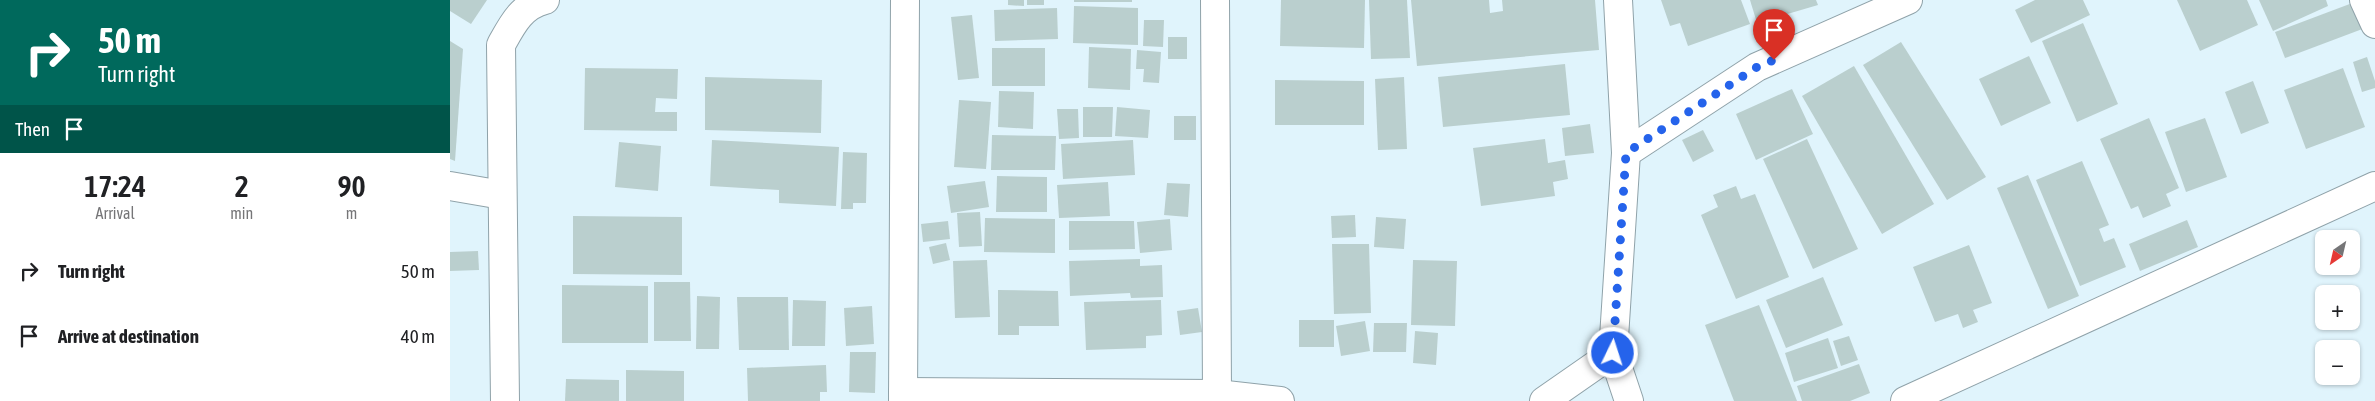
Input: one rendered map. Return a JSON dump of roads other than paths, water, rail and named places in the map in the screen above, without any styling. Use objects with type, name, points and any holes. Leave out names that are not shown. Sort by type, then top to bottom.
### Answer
[{"type":"street","points":[[505,401],[501,45],[515,18],[533,3],[545,0]]},
{"type":"street","points":[[905,0],[903,397],[1217,394],[1280,401]]},
{"type":"street","points":[[1216,0],[1217,394]]},
{"type":"street","points":[[1618,0],[1626,153],[1613,353],[1629,401]]},
{"type":"street","points":[[1626,153],[1757,67],[1908,0]]},
{"type":"street","points":[[2364,0],[2375,24]]},
{"type":"street","points":[[450,186],[502,195]]},
{"type":"street","points":[[1905,401],[2375,186]]},
{"type":"street","points":[[1544,401],[1613,353]]}]
